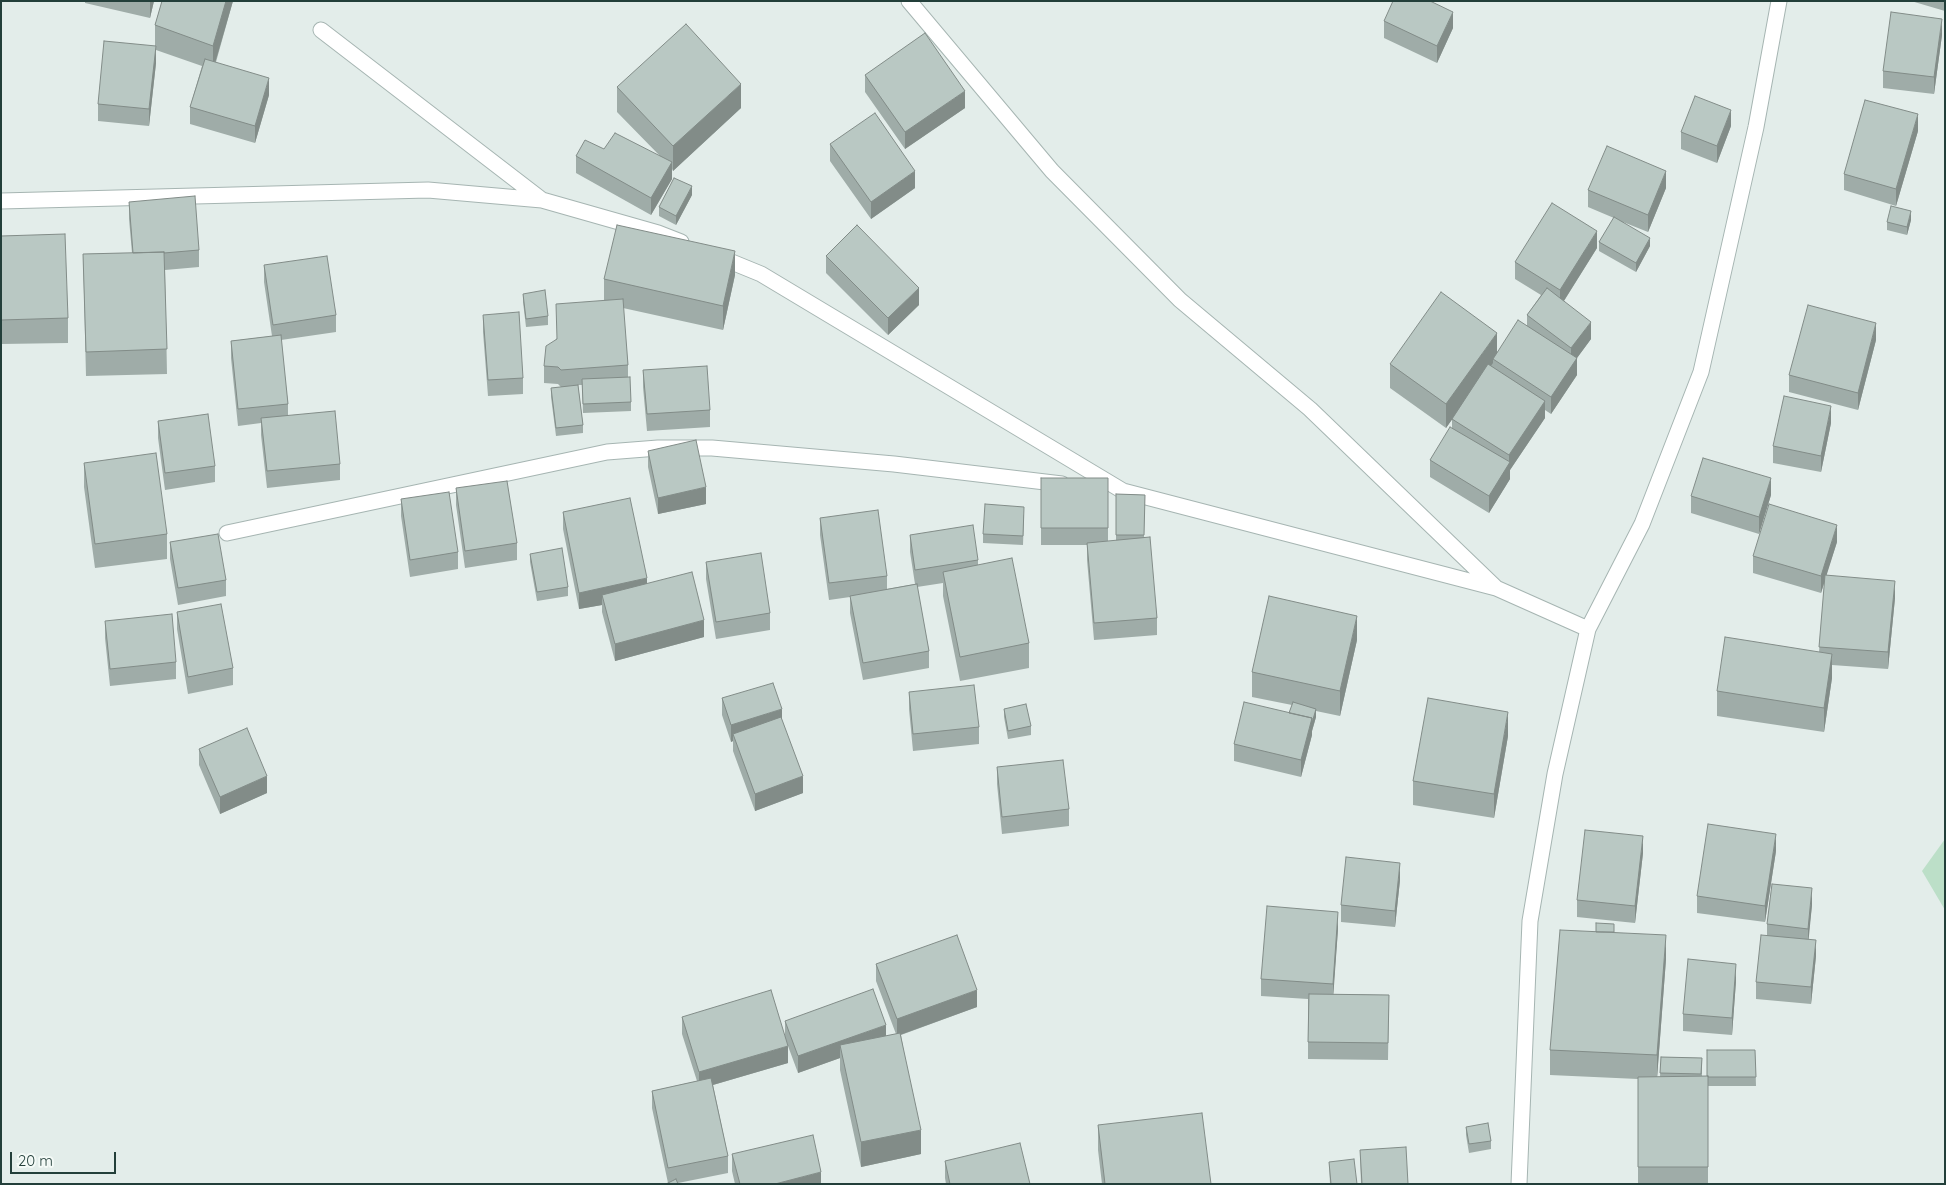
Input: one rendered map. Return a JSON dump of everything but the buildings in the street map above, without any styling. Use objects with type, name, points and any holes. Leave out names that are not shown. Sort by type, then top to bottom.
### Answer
[{"type":"street","points":[[909,1],[1052,171],[1180,300],[1310,409],[1496,588]]},
{"type":"street","points":[[1519,1184],[1530,921],[1555,774],[1588,629],[1642,524],[1701,372],[1756,127],[1779,1]]},
{"type":"street","points":[[321,30],[542,200]]},
{"type":"street","points":[[1,201],[428,190],[542,200],[658,233],[761,274],[1123,491]]},
{"type":"street","points":[[227,533],[607,452],[658,448],[712,448],[885,463],[1123,491],[1496,588],[1588,629]]},
{"type":"green space","points":[[1945,839],[1945,910],[1922,871]]}]
